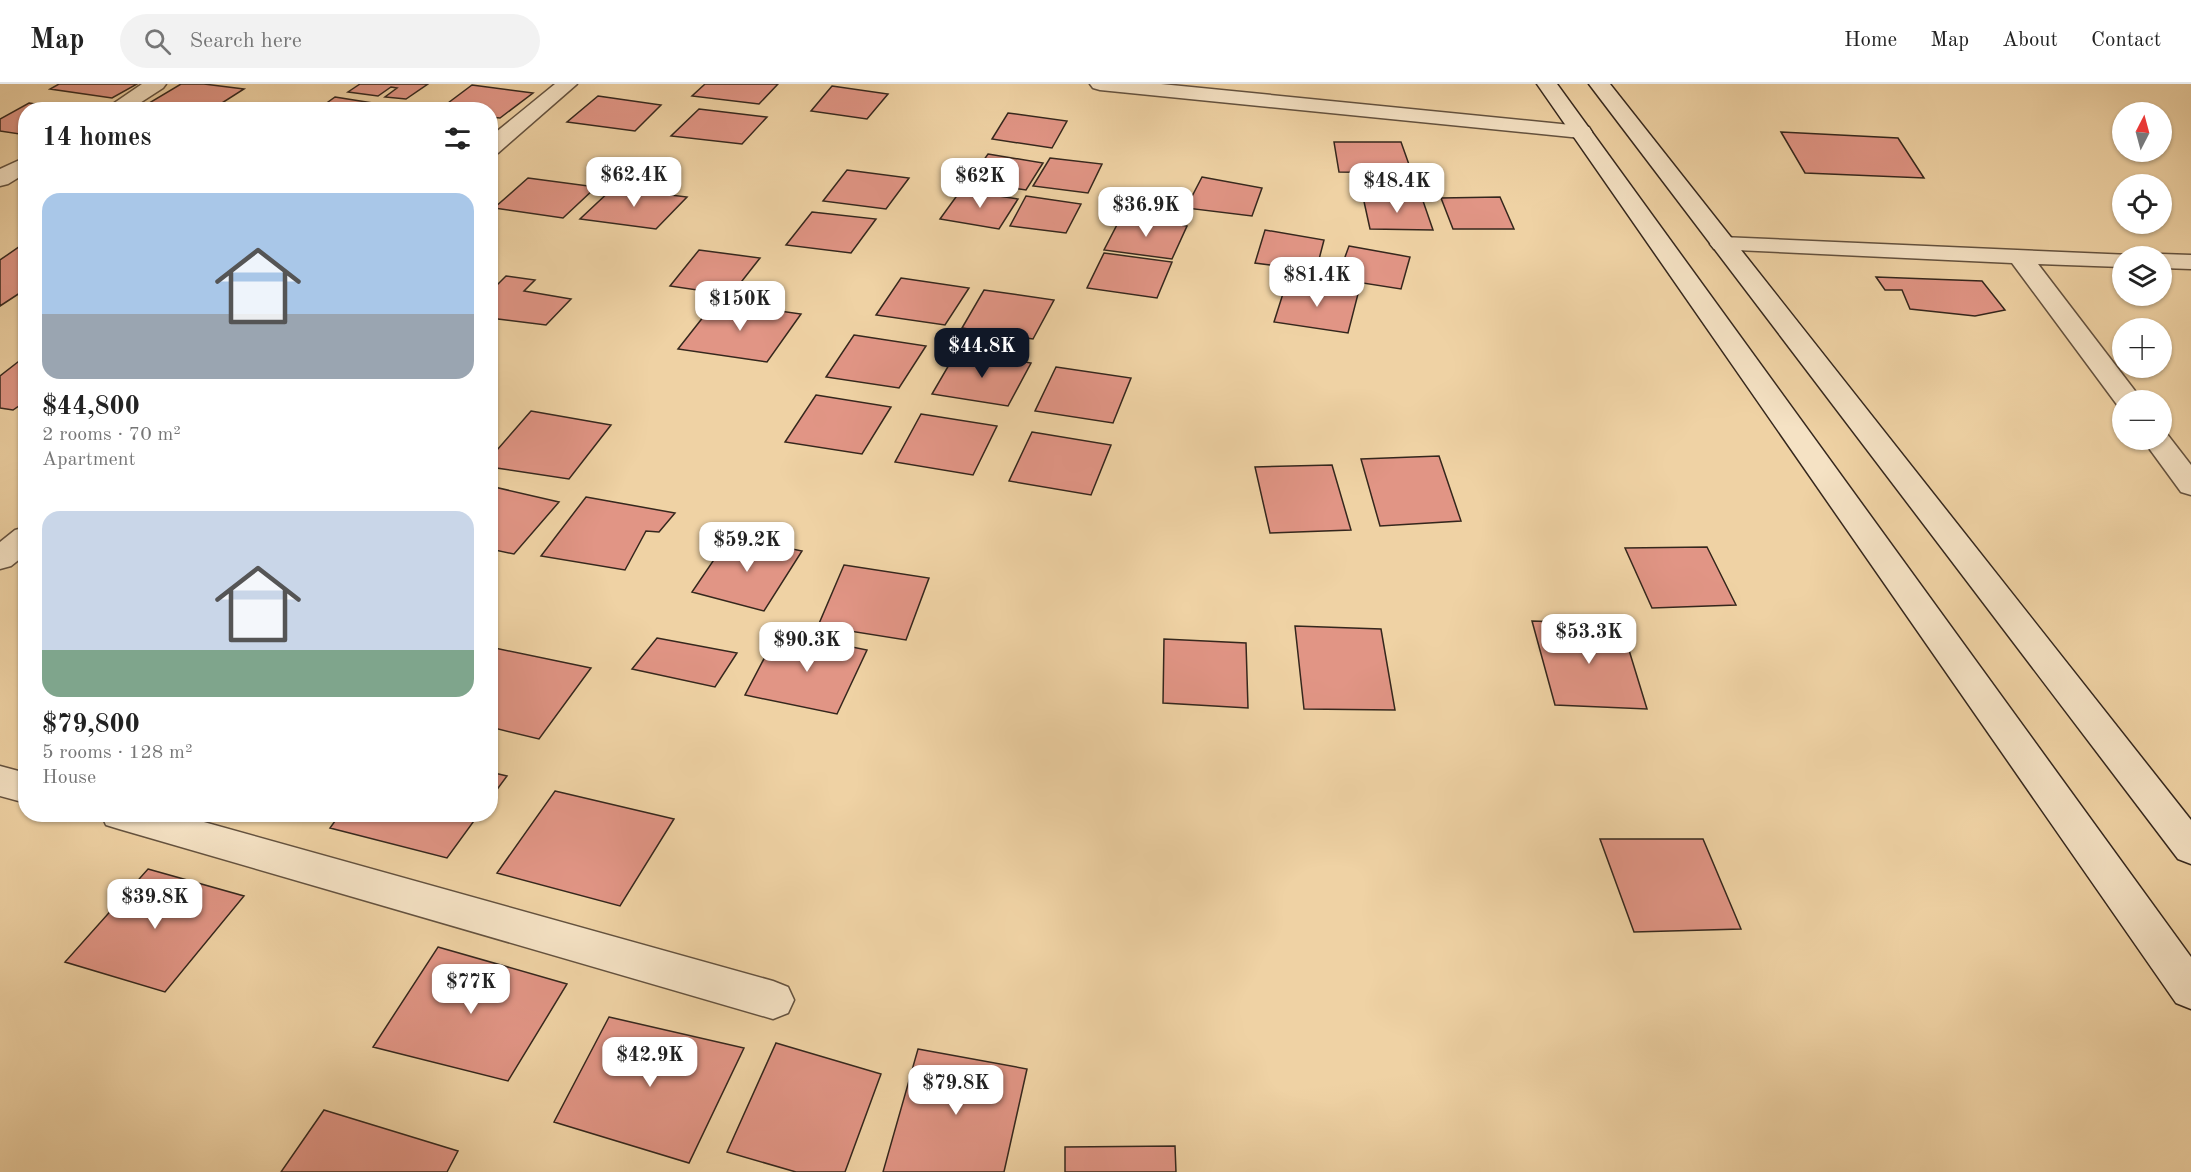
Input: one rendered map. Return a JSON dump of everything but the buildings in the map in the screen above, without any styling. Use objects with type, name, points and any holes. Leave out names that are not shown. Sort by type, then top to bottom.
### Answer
[{"type":"street","points":[[127,102],[156,84]]},
{"type":"street","points":[[498,141],[567,84]]},
{"type":"street","points":[[1100,84],[1573,121]]},
{"type":"street","points":[[1291,84],[1573,121]]},
{"type":"street","points":[[1546,84],[2191,990]]},
{"type":"street","points":[[1599,84],[2191,848]]},
{"type":"street","points":[[0,178],[18,168]]},
{"type":"street","points":[[1722,244],[2112,260]]},
{"type":"street","points":[[2020,257],[2120,390]]},
{"type":"street","points":[[2172,261],[2191,262]]},
{"type":"street","points":[[2172,440],[2191,441]]},
{"type":"street","points":[[2165,450],[2191,485]]},
{"type":"street","points":[[0,558],[18,543]]},
{"type":"street","points":[[0,781],[18,786]]},
{"type":"street","points":[[147,822],[773,1000]]}]
